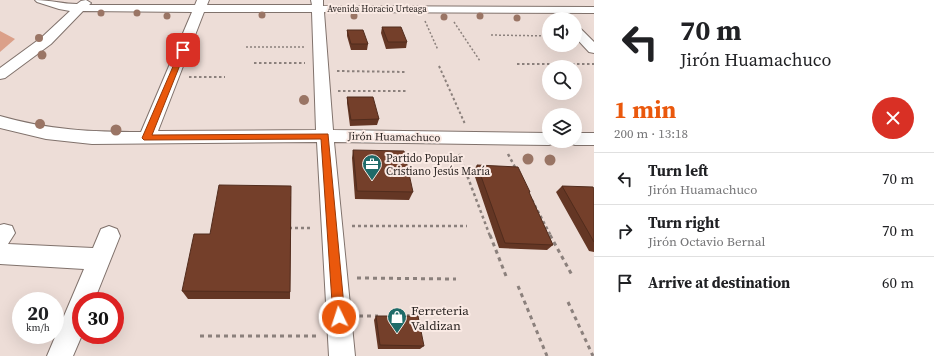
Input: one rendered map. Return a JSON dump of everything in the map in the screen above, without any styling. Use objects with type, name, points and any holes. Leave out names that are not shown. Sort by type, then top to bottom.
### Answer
[{"type":"street","name":"Avenida Horacio Urteaga","points":[[41,0],[63,7],[84,4],[317,4],[420,9],[437,6],[594,10]]},
{"type":"street","points":[[544,0],[554,10]]},
{"type":"street","points":[[0,75],[46,41],[84,4]]},
{"type":"street","points":[[147,138],[201,4]]},
{"type":"street","points":[[317,4],[325,136],[342,356]]},
{"type":"street","points":[[582,37],[594,49]]},
{"type":"street","name":"Jirón Huamachuco","points":[[0,122],[26,130],[56,136],[92,138],[325,136],[542,139]]},
{"type":"street","points":[[582,139],[594,139]]},
{"type":"street","points":[[86,292],[109,236]]},
{"type":"street","points":[[0,254],[100,259]]},
{"type":"street","points":[[60,356],[72,326]]},
{"type":"path","points":[[437,6],[480,61]]},
{"type":"path","points":[[420,9],[438,50]]},
{"type":"path","points":[[491,35],[542,36]]},
{"type":"path","points":[[246,46],[320,61],[406,72]]},
{"type":"path","points":[[254,63],[320,61]]},
{"type":"path","points":[[517,64],[594,64]]},
{"type":"path","points":[[439,66],[471,138]]},
{"type":"path","points":[[171,78],[225,77]]},
{"type":"path","points":[[322,91],[408,91]]},
{"type":"path","points":[[453,138],[506,276]]},
{"type":"path","points":[[498,138],[517,172]]},
{"type":"path","points":[[529,194],[573,277]]},
{"type":"path","points":[[284,228],[467,226]]},
{"type":"path","points":[[336,278],[456,279]]},
{"type":"path","points":[[518,286],[547,356]]},
{"type":"path","points":[[568,302],[593,356]]},
{"type":"path","points":[[339,317],[437,316]]},
{"type":"path","points":[[200,336],[340,336]]},
{"type":"shaded area","points":[[0,31],[15,39],[0,52]]},
{"type":"building","points":[[382,27],[401,27],[407,42],[388,42]]},
{"type":"building","points":[[347,30],[363,30],[368,44],[351,44]]},
{"type":"building","points":[[347,97],[373,97],[379,119],[351,120]]},
{"type":"building","points":[[353,150],[404,151],[413,192],[357,191]]},
{"type":"building","points":[[477,165],[518,167],[553,245],[505,243]]},
{"type":"building","points":[[219,185],[291,186],[290,292],[182,291],[194,234],[210,234]]},
{"type":"building","points":[[562,186],[593,187],[594,242]]},
{"type":"building","name":"Ferreteria Valdizan","points":[[376,316],[418,316],[424,346],[380,345]]},
{"type":"place","name":"Partido Popular Cristiano Jesús María","points":[[372,181]]},
{"type":"place","name":"Ferreteria Valdizan","points":[[397,334]]},
{"type":"route","points":[[183,50],[147,138],[325,136],[339,317]]}]
